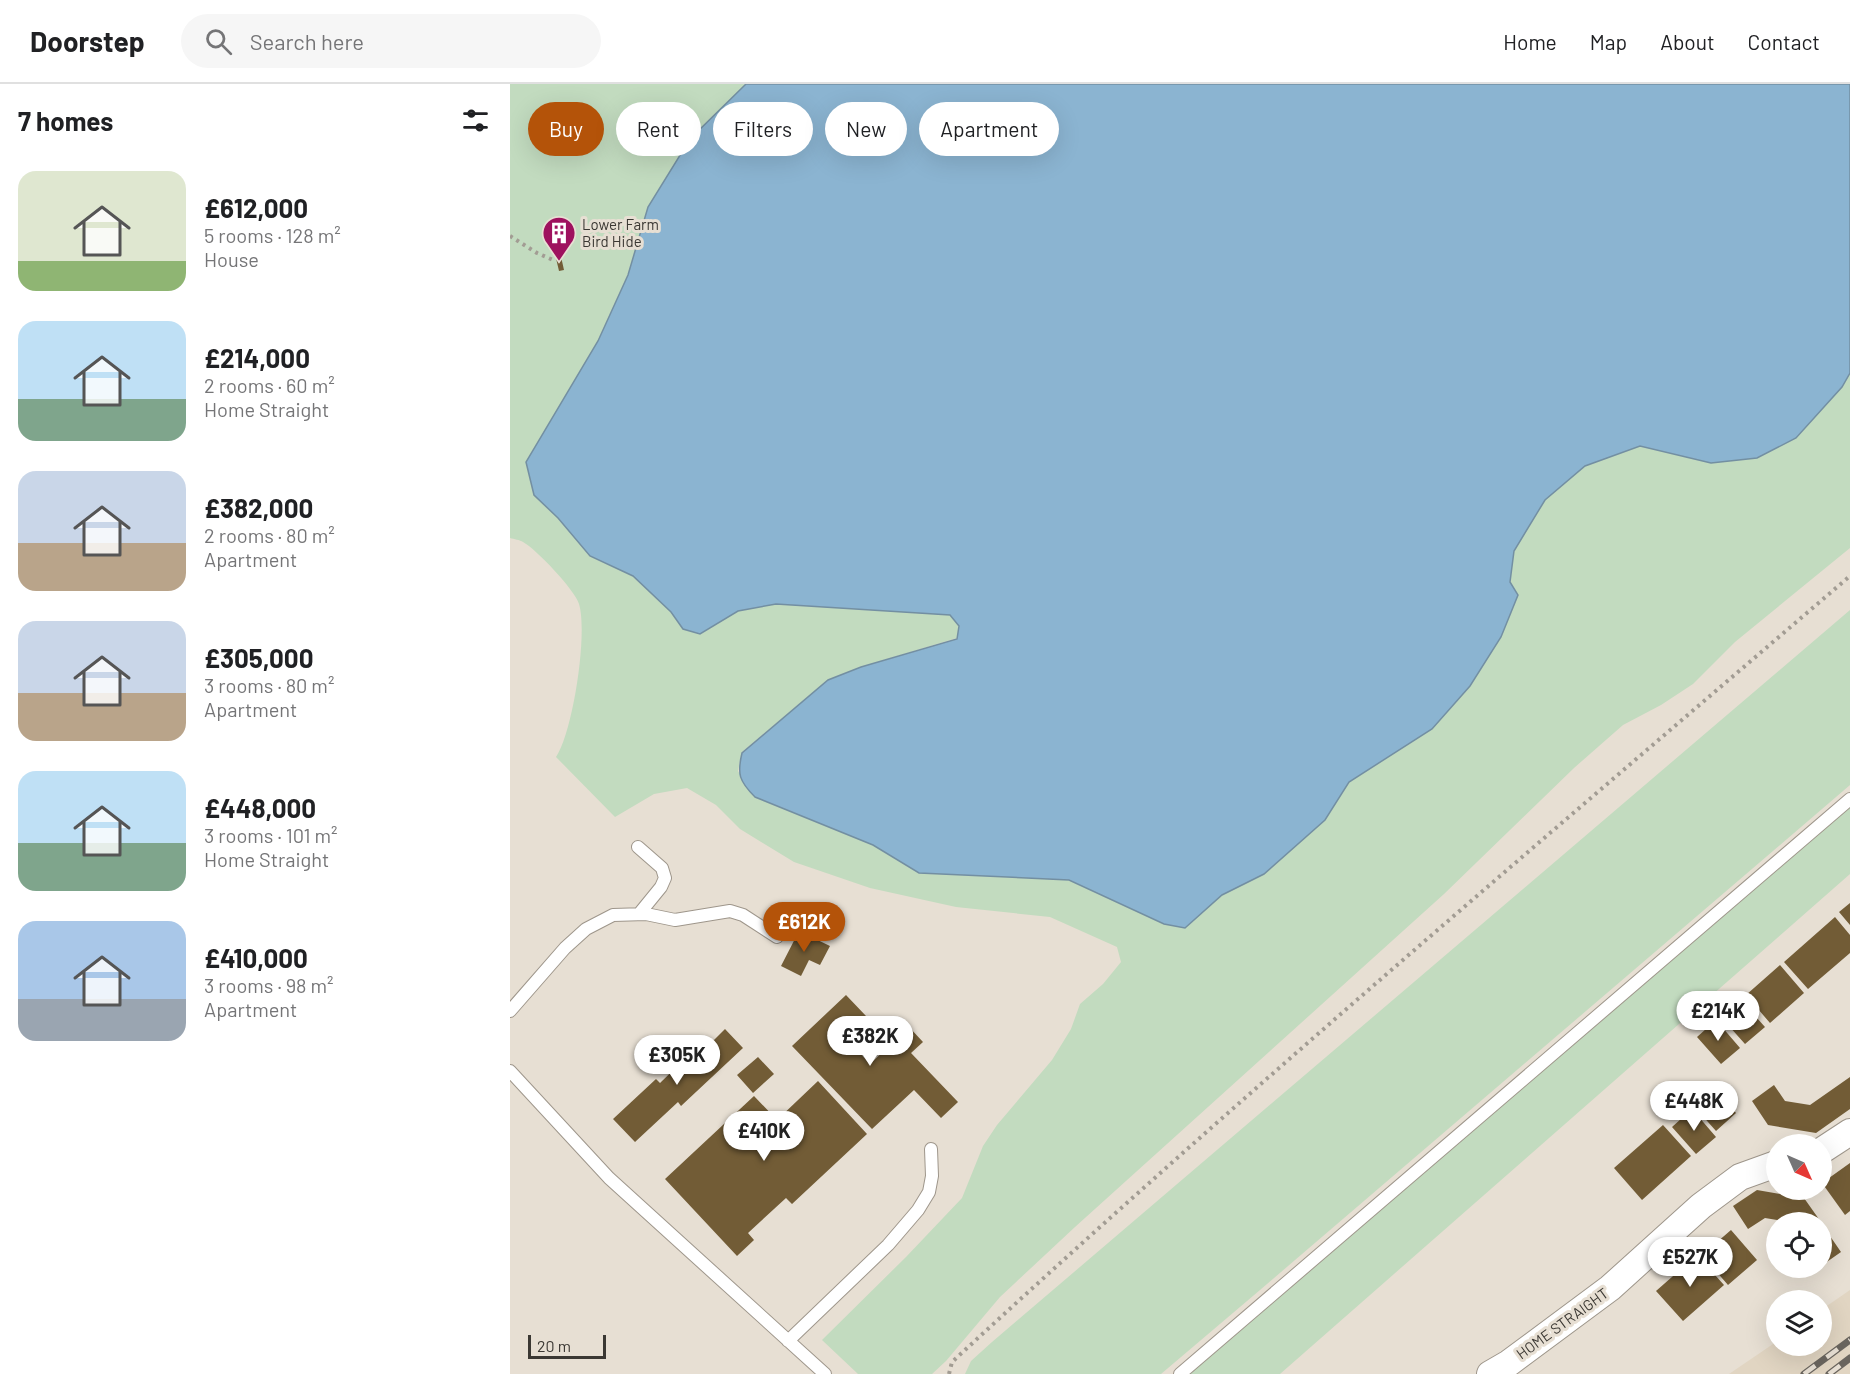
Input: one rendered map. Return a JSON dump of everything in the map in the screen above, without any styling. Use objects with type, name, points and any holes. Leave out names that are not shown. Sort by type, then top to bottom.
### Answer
[{"type":"street","points":[[1832,1144],[1850,1132]]},
{"type":"street","name":"HOME STRAIGHT","points":[[1490,1374],[1509,1363],[1610,1288],[1701,1206],[1740,1177],[1766,1168]]},
{"type":"lane","points":[[1180,1374],[1850,800]]},
{"type":"lane","points":[[638,847],[662,868],[665,878],[661,887],[639,914]]},
{"type":"lane","points":[[510,1011],[565,948],[586,929],[613,915],[646,914],[675,920],[730,911],[743,915],[777,937]]},
{"type":"lane","points":[[510,1071],[609,1178],[825,1374]]},
{"type":"lane","points":[[789,1341],[888,1245],[918,1210],[929,1192],[932,1176],[931,1149]]},
{"type":"path","points":[[510,236],[537,253],[554,260]]},
{"type":"path","points":[[949,1374],[952,1362],[1400,961],[1850,576]]},
{"type":"shaded area","points":[[1850,1290],[1850,1374],[1729,1374],[1766,1349],[1766,1356],[1832,1356],[1832,1302]]},
{"type":"green space","points":[[510,84],[746,84],[730,102],[713,102],[713,123],[701,139],[701,102],[616,102],[616,156],[688,156],[648,207],[628,275],[598,341],[526,462],[534,495],[558,518],[590,556],[633,576],[671,612],[683,629],[700,634],[738,611],[776,604],[950,615],[959,626],[957,638],[861,667],[828,680],[742,752],[738,771],[755,797],[873,845],[919,873],[1069,880],[1164,924],[1185,928],[1222,895],[1264,874],[1325,820],[1349,782],[1432,729],[1510,582],[1514,551],[1545,500],[1585,466],[1640,446],[1711,463],[1842,387],[1850,373],[1850,548],[1735,642],[1693,684],[1661,705],[1623,725],[1574,768],[1444,894],[1000,1297],[946,1361],[932,1374],[858,1374],[822,1340],[962,1198],[983,1146],[997,1125],[1052,1060],[1071,1029],[1080,1004],[1103,984],[1121,962],[1117,947],[1050,917],[956,907],[870,888],[794,862],[740,829],[716,805],[687,788],[654,794],[615,817],[556,757],[568,727],[577,682],[582,637],[579,604],[570,589],[537,553],[522,541],[510,538]]},
{"type":"green space","points":[[1850,610],[1850,785],[1161,1374],[965,1374],[971,1361],[992,1342]]},
{"type":"green space","points":[[1850,806],[1850,874],[1280,1374],[1188,1374]]},
{"type":"water","points":[[746,84],[1850,84],[1850,373],[1842,387],[1796,438],[1757,458],[1711,463],[1640,446],[1585,466],[1545,500],[1514,551],[1510,582],[1518,595],[1501,637],[1470,686],[1432,729],[1349,782],[1325,820],[1264,874],[1222,895],[1185,928],[1164,924],[1069,880],[919,873],[873,845],[755,797],[743,782],[740,766],[742,753],[828,680],[861,667],[957,639],[959,626],[950,615],[776,604],[738,611],[700,634],[683,629],[671,612],[633,576],[590,556],[558,518],[534,495],[526,462],[598,341],[628,275],[648,207],[680,156],[701,156],[701,128],[713,116],[713,156],[813,156],[813,102],[728,102]]},
{"type":"building","name":"Lower Farm Bird Hide","points":[[560,252],[564,270],[559,271],[555,254]]},
{"type":"building","points":[[1850,903],[1850,925],[1839,912]]},
{"type":"building","points":[[1835,917],[1850,935],[1850,953],[1808,989],[1784,962]]},
{"type":"building","points":[[799,931],[830,946],[820,965],[809,960],[801,976],[781,966]]},
{"type":"building","points":[[1780,965],[1804,993],[1770,1023],[1746,995]]},
{"type":"building","points":[[846,995],[866,1016],[844,1036],[870,1064],[909,1027],[923,1042],[911,1053],[958,1102],[941,1118],[914,1090],[872,1129],[792,1046]]},
{"type":"building","points":[[1740,999],[1765,1027],[1745,1044],[1720,1016]]},
{"type":"building","points":[[1716,1020],[1740,1048],[1721,1064],[1697,1037]]},
{"type":"building","points":[[725,1029],[743,1048],[681,1106],[678,1102],[635,1142],[613,1119],[656,1079],[660,1083],[699,1045],[704,1050]]},
{"type":"building","points":[[758,1057],[774,1074],[753,1093],[737,1075]]},
{"type":"building","points":[[1850,1077],[1850,1109],[1816,1133],[1768,1125],[1752,1101],[1774,1085],[1785,1101],[1810,1105]]},
{"type":"building","points":[[818,1081],[867,1134],[792,1204],[786,1198],[748,1233],[754,1240],[737,1256],[665,1179],[754,1096],[777,1120]]},
{"type":"building","points":[[1712,1086],[1736,1113],[1716,1131],[1692,1104]]},
{"type":"building","points":[[1692,1109],[1716,1137],[1696,1154],[1672,1127]]},
{"type":"building","points":[[1663,1125],[1691,1156],[1642,1200],[1614,1168]]},
{"type":"building","points":[[1850,1163],[1850,1211],[1845,1215],[1832,1197],[1832,1176]]},
{"type":"building","points":[[1757,1190],[1766,1192],[1766,1200],[1805,1200],[1814,1212],[1766,1212],[1766,1218],[1748,1229],[1733,1206]]},
{"type":"building","points":[[1731,1230],[1757,1260],[1728,1285],[1702,1255]]},
{"type":"building","points":[[1832,1239],[1841,1252],[1832,1258]]},
{"type":"building","points":[[1697,1255],[1724,1285],[1683,1321],[1656,1291]]},
{"type":"railway","points":[[1804,1374],[1850,1340]]},
{"type":"railway","points":[[1829,1374],[1850,1358]]},
{"type":"place","name":"Lower Farm Bird Hide","points":[[559,262]]}]
